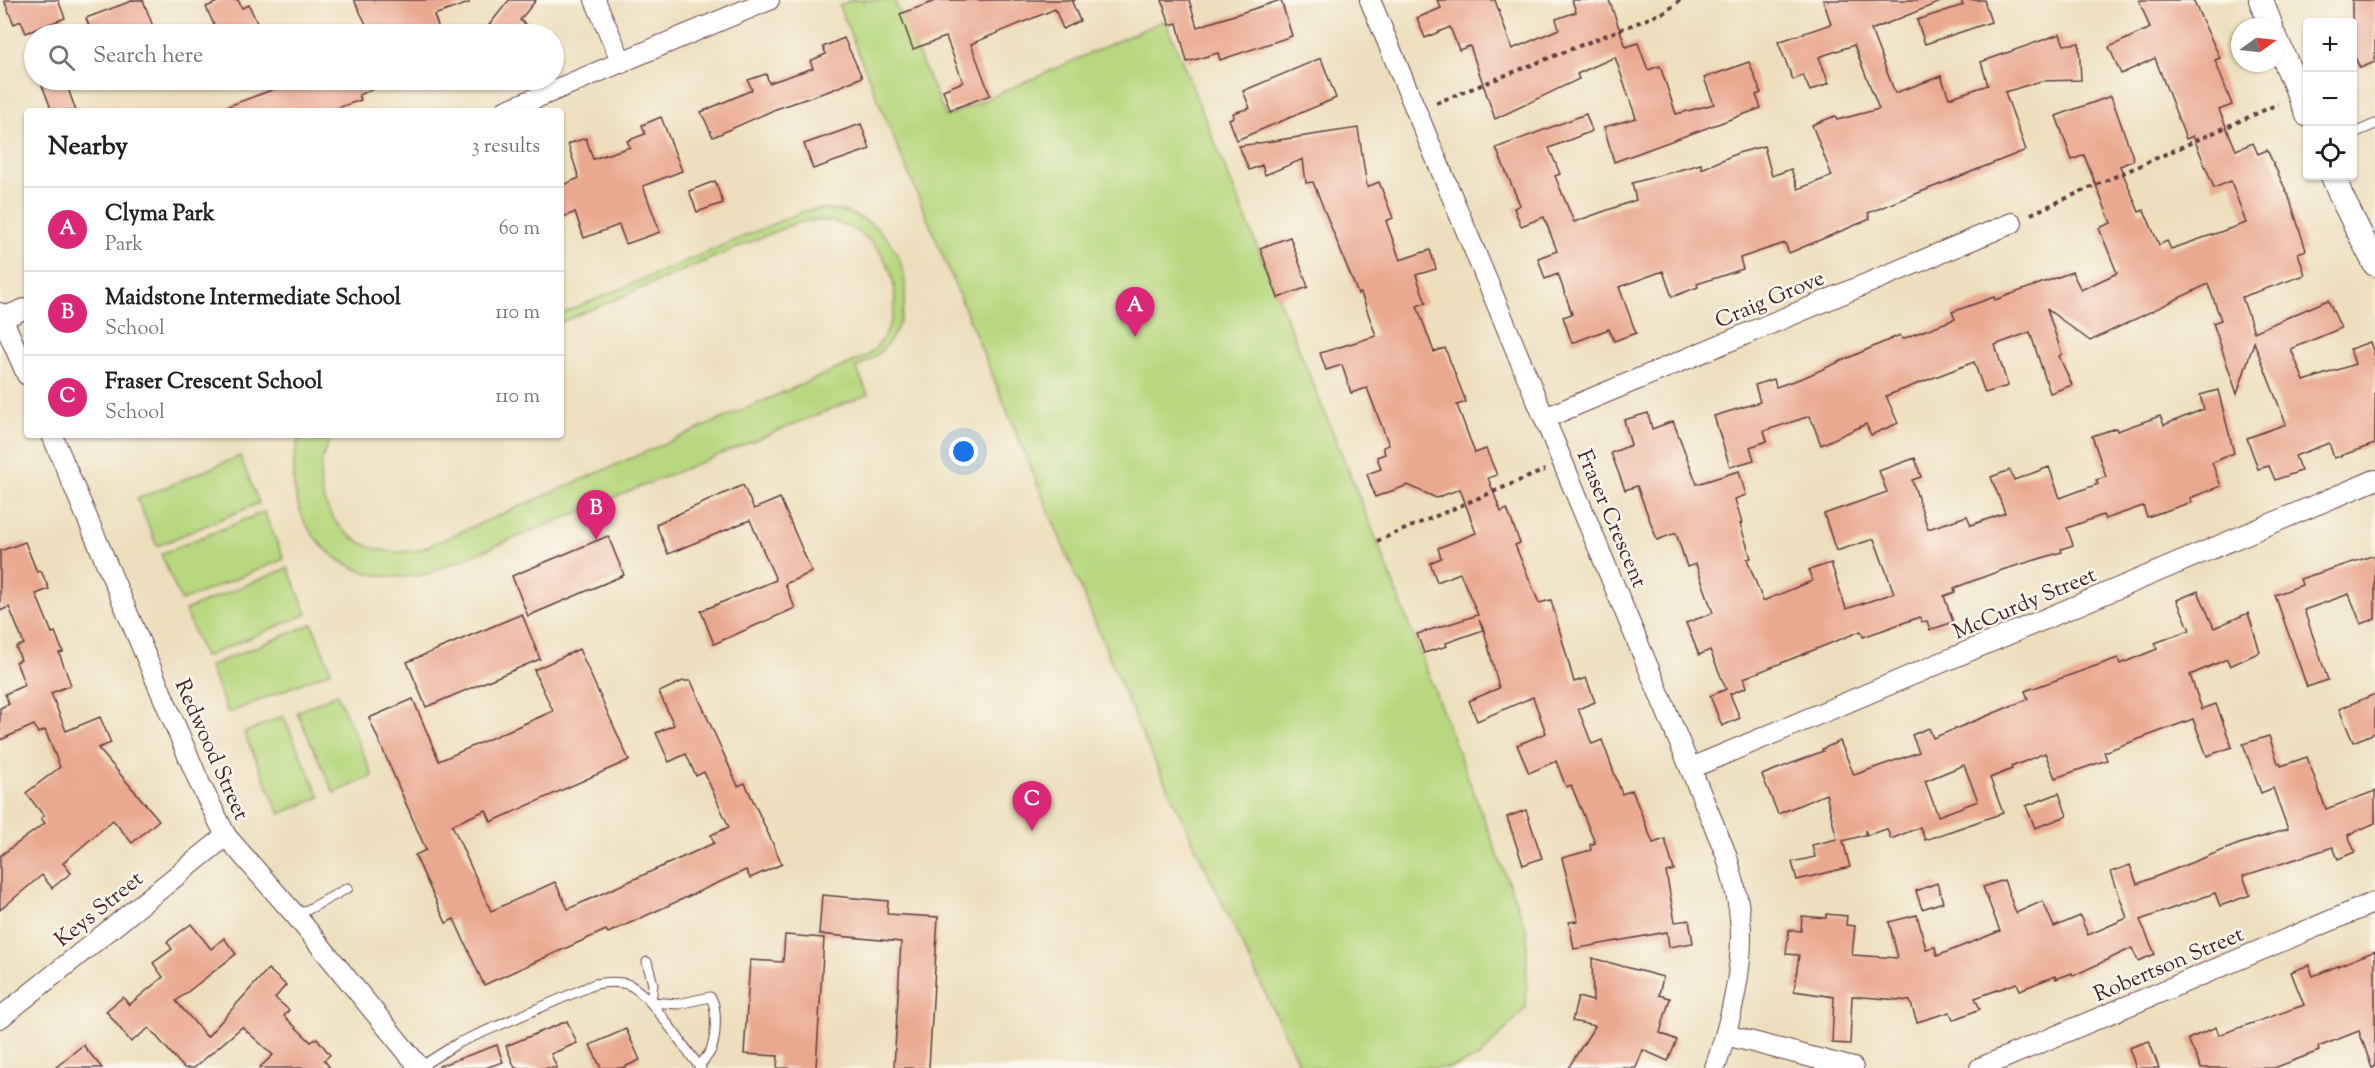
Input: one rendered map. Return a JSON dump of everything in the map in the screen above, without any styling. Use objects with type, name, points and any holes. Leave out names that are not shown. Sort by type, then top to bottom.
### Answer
[{"type":"street","points":[[595,0],[622,63]]},
{"type":"street","points":[[564,87],[769,0]]},
{"type":"street","name":"Fraser Crescent","points":[[1370,0],[1726,854],[1736,888],[1740,920],[1738,974],[1726,1035],[1715,1068]]},
{"type":"street","points":[[2261,0],[2268,18]]},
{"type":"street","points":[[2285,61],[2303,105]]},
{"type":"street","points":[[512,108],[556,90]]},
{"type":"street","points":[[2335,180],[2375,264]]},
{"type":"street","name":"Craig Grove","points":[[1545,418],[2012,223]]},
{"type":"street","points":[[24,309],[1,316],[24,368]]},
{"type":"street","name":"Redwood Street","points":[[53,438],[200,784],[225,836],[296,916],[420,1068]]},
{"type":"street","name":"McCurdy Street","points":[[1691,768],[2375,480]]},
{"type":"street","name":"Keys Street","points":[[0,1018],[225,836]]},
{"type":"street","name":"Robertson Street","points":[[1980,1068],[2375,902]]},
{"type":"street","points":[[1726,1035],[1853,1068]]},
{"type":"lane","points":[[2357,132],[2375,124]]},
{"type":"lane","points":[[296,916],[348,888]]},
{"type":"lane","points":[[647,962],[652,984],[651,1002]]},
{"type":"lane","points":[[420,1068],[458,1042],[595,984],[612,981],[629,985],[651,1002],[700,1067],[712,1048],[716,1009],[714,1000],[710,997],[678,1004],[651,1002]]},
{"type":"path","points":[[1416,111],[1667,10],[1680,0]]},
{"type":"path","points":[[2012,223],[2303,105]]},
{"type":"path","points":[[1377,541],[1563,463]]},
{"type":"green space","points":[[851,0],[894,0],[946,117],[1165,20],[1377,541],[1527,931],[1526,1008],[1479,1057],[1450,1068],[1301,1068],[1138,726],[839,6]]},
{"type":"green space","points":[[820,209],[848,213],[871,224],[886,238],[897,254],[903,273],[905,293],[902,313],[895,333],[879,353],[856,368],[868,394],[427,574],[395,577],[367,572],[341,561],[320,544],[305,522],[296,496],[294,466],[299,438],[331,438],[323,459],[321,482],[325,503],[336,522],[351,536],[371,547],[394,551],[419,550],[867,356],[882,340],[891,322],[895,302],[893,282],[887,264],[876,247],[861,234],[841,224],[822,220],[791,225],[564,321],[564,313],[804,211]]},
{"type":"green space","points":[[240,456],[259,503],[157,546],[137,499]]},
{"type":"green space","points":[[264,512],[284,559],[181,601],[161,554]]},
{"type":"green space","points":[[288,568],[307,614],[204,657],[185,610]]},
{"type":"green space","points":[[312,624],[331,671],[228,713],[209,666]]},
{"type":"green space","points":[[337,694],[373,776],[334,793],[297,712]]},
{"type":"green space","points":[[283,716],[320,797],[280,814],[244,733]]},
{"type":"building","points":[[4,0],[58,0],[65,18],[49,24],[24,24],[24,28],[21,21],[14,24]]},
{"type":"building","points":[[134,0],[143,0],[152,24],[88,24],[86,18]]},
{"type":"building","points":[[222,0],[238,0],[242,8],[249,5],[258,24],[214,24],[206,7]]},
{"type":"building","points":[[354,0],[469,0],[469,3],[434,15],[437,24],[366,24]]},
{"type":"building","points":[[509,0],[536,0],[520,20],[525,24],[490,24]]},
{"type":"building","points":[[938,0],[1075,0],[1072,2],[1080,21],[1063,29],[1055,9],[971,44],[990,95],[950,110],[943,90],[963,82],[946,37],[913,49],[900,14]]},
{"type":"building","points":[[1162,0],[1189,0],[1197,27],[1281,0],[1292,36],[1220,60],[1218,53],[1187,62],[1177,23],[1170,25]]},
{"type":"building","points":[[1437,0],[1495,0],[1512,49],[1559,29],[1556,19],[1576,12],[1572,0],[1609,0],[1626,47],[1638,43],[1648,70],[1660,66],[1676,114],[1714,104],[1704,78],[1749,62],[1761,93],[1756,95],[1761,108],[1614,162],[1604,127],[1636,118],[1615,57],[1577,74],[1579,79],[1495,119],[1470,46],[1459,50],[1450,27],[1425,38],[1417,18],[1441,8]]},
{"type":"building","points":[[1823,0],[1945,0],[1871,30],[1895,93],[1941,76],[1949,98],[1988,85],[1981,62],[2060,34],[2064,45],[2079,43],[2081,80],[2041,81],[2005,92],[2026,150],[1868,213],[1870,219],[1789,253],[1785,243],[1740,258],[1743,269],[1697,284],[1698,287],[1672,297],[1663,271],[1619,287],[1636,333],[1614,341],[1609,329],[1572,343],[1563,317],[1572,314],[1558,274],[1545,279],[1538,258],[1557,251],[1544,217],[1521,226],[1514,208],[1520,205],[1496,148],[1586,114],[1592,131],[1549,148],[1560,174],[1555,176],[1574,222],[1636,200],[1632,183],[1701,164],[1702,169],[1738,153],[1764,146],[1772,176],[1791,169],[1798,189],[1832,176],[1812,125],[1835,116],[1837,120],[1879,109],[1854,45],[1819,57],[1829,83],[1810,91],[1803,75],[1793,80],[1778,42],[1831,24]]},
{"type":"building","points":[[1961,0],[1984,0],[1991,22],[1925,44],[1917,20],[1963,5]]},
{"type":"building","points":[[2139,0],[2193,0],[2220,58],[2215,60],[2232,105],[2219,110],[2236,150],[2253,143],[2258,154],[2267,150],[2289,197],[2306,250],[2298,253],[2305,275],[2242,297],[2254,332],[2328,300],[2341,328],[2291,349],[2304,381],[2355,364],[2350,349],[2370,342],[2375,357],[2375,444],[2334,458],[2329,443],[2295,456],[2301,471],[2275,480],[2269,466],[2258,469],[2247,438],[2286,424],[2254,342],[2237,394],[2213,323],[2221,320],[2208,284],[2090,341],[2047,309],[2062,354],[2059,356],[2072,385],[2050,393],[2030,332],[1995,345],[2008,386],[1985,393],[1974,362],[1886,396],[1898,423],[1871,435],[1866,424],[1821,445],[1810,416],[1764,431],[1767,441],[1750,447],[1754,460],[1730,467],[1714,416],[1760,402],[1755,385],[1774,379],[1776,387],[1805,377],[1900,335],[1902,339],[1955,319],[1952,312],[1994,297],[1995,300],[2072,272],[2081,290],[2117,273],[2099,228],[2111,223],[2084,155],[2072,160],[2056,116],[2111,96],[2134,160],[2120,166],[2139,212],[2144,210],[2159,245],[2167,241],[2171,249],[2246,223],[2231,181],[2214,188],[2193,136],[2186,139],[2155,58],[2121,74],[2109,47],[2150,28]]},
{"type":"building","points":[[2352,0],[2375,0],[2375,62],[2360,68],[2357,62],[2357,18],[2352,18]]},
{"type":"building","points":[[844,38],[862,77],[776,109],[713,137],[701,112],[752,90],[748,80],[766,74],[769,83],[813,68],[810,61],[826,54],[823,47]]},
{"type":"building","points":[[1321,58],[1336,98],[1237,140],[1229,119],[1234,117],[1233,113],[1250,108],[1243,91]]},
{"type":"building","points":[[44,90],[69,90],[75,108],[51,108]]},
{"type":"building","points":[[272,90],[371,90],[359,95],[361,100],[337,108],[223,108]]},
{"type":"building","points":[[661,117],[682,171],[643,186],[660,232],[626,244],[619,225],[584,238],[575,212],[564,217],[564,185],[579,178],[568,144],[586,138],[593,159],[630,147],[627,141],[645,134],[642,125]]},
{"type":"building","points":[[861,124],[870,149],[813,169],[804,144]]},
{"type":"building","points":[[1358,128],[1367,187],[1379,182],[1393,218],[1386,221],[1400,260],[1430,250],[1436,269],[1416,275],[1426,303],[1417,306],[1434,352],[1445,348],[1466,402],[1457,405],[1475,453],[1486,449],[1497,475],[1488,478],[1501,512],[1507,509],[1520,543],[1515,545],[1539,603],[1551,600],[1574,682],[1586,678],[1595,702],[1578,709],[1592,744],[1602,740],[1622,794],[1632,790],[1653,843],[1665,839],[1674,870],[1666,872],[1675,922],[1689,920],[1693,943],[1669,947],[1667,932],[1574,949],[1569,922],[1578,921],[1562,858],[1591,850],[1590,845],[1595,843],[1571,785],[1566,787],[1556,761],[1529,773],[1517,745],[1546,733],[1533,697],[1477,721],[1469,701],[1499,688],[1484,630],[1479,620],[1483,630],[1446,643],[1447,646],[1424,653],[1417,634],[1478,615],[1460,573],[1437,582],[1430,563],[1441,558],[1438,548],[1476,533],[1460,489],[1436,498],[1408,485],[1375,497],[1367,474],[1381,469],[1377,457],[1385,454],[1383,447],[1389,445],[1367,388],[1351,393],[1342,365],[1326,370],[1320,353],[1376,336],[1361,293],[1358,294],[1313,182],[1306,183],[1303,159],[1265,175],[1262,165],[1249,170],[1239,146]]},
{"type":"building","points":[[715,181],[723,203],[697,212],[689,191]]},
{"type":"building","points":[[1290,237],[1308,287],[1278,298],[1260,248]]},
{"type":"building","points":[[2218,390],[2234,453],[2212,463],[2221,486],[2190,498],[2192,502],[2147,517],[2143,506],[2105,519],[2103,515],[2067,528],[2073,545],[2061,549],[2062,552],[2002,570],[1954,588],[1955,592],[1944,596],[1953,622],[1930,630],[1927,621],[1922,622],[1920,617],[1863,637],[1861,631],[1744,678],[1747,687],[1730,694],[1740,718],[1722,726],[1710,696],[1726,689],[1710,650],[1699,655],[1686,623],[1713,613],[1696,564],[1687,567],[1676,533],[1657,540],[1637,486],[1625,490],[1611,453],[1631,445],[1624,420],[1648,413],[1652,429],[1673,421],[1697,484],[1739,471],[1746,495],[1735,499],[1751,558],[1747,559],[1763,601],[1812,581],[1809,570],[1831,563],[1846,609],[1894,593],[1874,539],[1836,551],[1824,514],[1887,492],[1879,471],[1915,458],[1921,477],[1912,480],[1928,529],[1967,516],[1971,525],[2005,513],[1991,477],[2010,470],[2014,480],[2049,467],[2060,498],[2098,484],[2096,480],[2106,477],[2092,436],[2116,428],[2117,431],[2160,416],[2164,425],[2204,409],[2200,395]]},
{"type":"building","points":[[743,485],[754,509],[780,498],[812,572],[785,584],[795,608],[714,644],[701,611],[776,580],[750,520],[668,554],[656,524]]},
{"type":"building","points":[[608,536],[624,575],[528,616],[512,576]]},
{"type":"building","points":[[25,542],[37,572],[41,571],[49,589],[36,594],[52,633],[55,632],[63,652],[59,653],[71,685],[51,693],[66,731],[100,717],[111,743],[98,748],[159,820],[132,843],[113,820],[63,863],[71,873],[52,888],[42,875],[0,910],[0,856],[45,823],[41,818],[44,816],[26,793],[60,767],[45,730],[38,733],[34,725],[0,740],[0,708],[9,704],[5,694],[25,685],[16,662],[21,660],[16,647],[24,644],[9,607],[0,611],[0,551]]},
{"type":"building","points":[[2375,555],[2375,619],[2361,624],[2349,594],[2304,610],[2328,680],[2307,687],[2275,595],[2302,585],[2300,579]]},
{"type":"building","points":[[2198,591],[2214,628],[2248,613],[2260,652],[2230,666],[2227,659],[2190,675],[2202,709],[2216,704],[2232,747],[2207,756],[2193,719],[2104,752],[2107,760],[2055,778],[2045,753],[1990,778],[2003,813],[1925,840],[1920,827],[1891,839],[1887,829],[1867,835],[1865,830],[1865,835],[1843,841],[1850,867],[1797,880],[1792,862],[1815,857],[1812,845],[1837,839],[1826,794],[1778,814],[1762,775],[1823,751],[1822,749],[1840,741],[1854,775],[1919,752],[1912,735],[1929,728],[1933,738],[2028,699],[2025,691],[2118,658],[2120,664],[2157,649],[2155,643],[2190,630],[2177,600]],"holes":[[[1964,765],[1978,801],[1938,816],[1925,781]]]},
{"type":"building","points":[[522,614],[540,659],[426,707],[407,662]]},
{"type":"building","points":[[579,649],[629,760],[491,822],[486,810],[452,825],[491,911],[555,882],[568,909],[714,843],[711,835],[729,827],[704,772],[696,776],[686,754],[669,762],[656,733],[674,725],[659,692],[683,681],[691,681],[738,786],[745,783],[782,864],[750,878],[746,870],[608,933],[606,930],[484,985],[454,919],[446,923],[415,855],[426,850],[369,718],[413,699],[439,761],[553,711],[534,670]]},
{"type":"building","points":[[2375,694],[2375,733],[2353,742],[2339,709]]},
{"type":"building","points":[[2269,736],[2281,766],[2307,757],[2326,809],[2375,791],[2375,823],[2348,835],[2355,852],[2338,859],[2333,847],[2243,876],[2250,895],[2220,906],[2215,893],[2140,920],[2155,954],[2138,961],[2132,948],[2073,976],[2072,973],[2056,979],[2055,976],[2020,990],[2017,983],[1975,998],[1980,1009],[1953,1020],[1950,1012],[1917,1022],[1910,1001],[1852,996],[1850,1044],[1832,1043],[1834,997],[1794,991],[1799,955],[1786,954],[1789,930],[1801,931],[1802,916],[1826,918],[1826,914],[1847,916],[1846,925],[1855,926],[1852,955],[1898,958],[1889,922],[1917,915],[1926,949],[1935,947],[1937,956],[2000,931],[1983,887],[2004,880],[2016,913],[2043,901],[2054,927],[2080,916],[2088,935],[2127,918],[2111,872],[2130,865],[2137,884],[2239,844],[2288,829],[2273,788],[2261,793],[2243,744]]},
{"type":"building","points":[[2059,793],[2067,816],[2035,828],[2026,806]]},
{"type":"building","points":[[1526,810],[1542,858],[1523,865],[1507,817]]},
{"type":"building","points":[[1937,883],[1943,902],[1922,909],[1916,891]]},
{"type":"building","points":[[822,895],[888,901],[887,914],[938,917],[929,1068],[894,1068],[901,942],[819,934]]},
{"type":"building","points":[[191,924],[211,949],[224,938],[236,954],[176,1001],[207,1037],[268,969],[286,985],[275,998],[289,1010],[284,1016],[311,1042],[317,1038],[330,1055],[324,1060],[330,1068],[259,1068],[273,1055],[242,1027],[194,1068],[184,1068],[149,1028],[131,1042],[106,1011],[123,997],[129,1005],[163,977],[153,963],[172,949],[167,942]]},
{"type":"building","points":[[785,935],[824,938],[816,1068],[777,1068],[778,1056],[744,1054],[750,960],[783,962]]},
{"type":"building","points":[[2375,951],[2375,1067],[2372,1068],[2359,1031],[2318,1047],[2319,1051],[2274,1068],[2201,1068],[2188,1039],[2216,1027],[2219,1035],[2304,1005],[2291,972],[2309,965],[2313,976]]},
{"type":"building","points":[[1592,958],[1663,977],[1659,995],[1670,998],[1660,1033],[1677,1040],[1668,1061],[1643,1050],[1636,1068],[1568,1068],[1595,1026],[1572,1021],[1578,997],[1593,1001]]},
{"type":"building","points":[[567,1021],[577,1043],[551,1054],[557,1068],[515,1068],[506,1046]]},
{"type":"building","points":[[626,1029],[640,1060],[622,1068],[601,1068],[590,1045]]},
{"type":"building","points":[[2149,1041],[2159,1068],[2136,1068],[2129,1048]]},
{"type":"building","points":[[83,1045],[102,1068],[55,1068]]},
{"type":"building","points":[[497,1045],[503,1062],[485,1068],[439,1068],[439,1066]]},
{"type":"place","name":"Clyma Park","points":[[1135,337]]},
{"type":"place","name":"Maidstone Intermediate School","points":[[596,540]]},
{"type":"place","name":"Fraser Crescent School","points":[[1032,831]]}]
